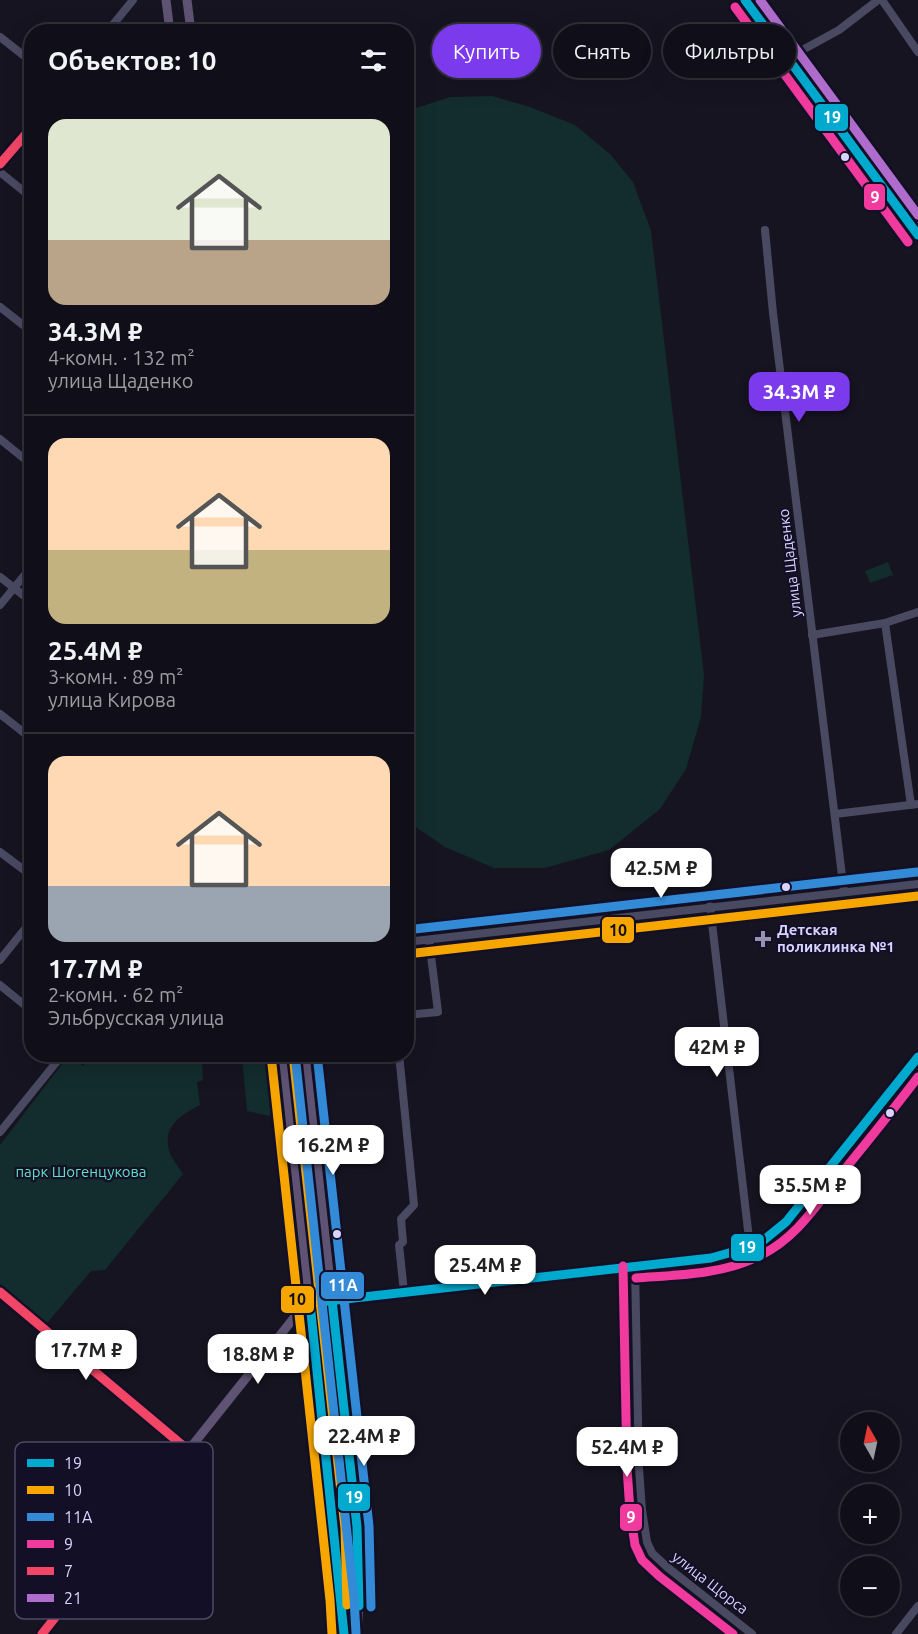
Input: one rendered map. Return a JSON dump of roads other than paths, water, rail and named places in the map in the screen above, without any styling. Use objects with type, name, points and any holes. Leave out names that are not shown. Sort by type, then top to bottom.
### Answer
[{"type":"main road","points":[[166,0],[169,24]]},
{"type":"main road","points":[[187,0],[189,24]]},
{"type":"main road","points":[[745,0],[918,235]]},
{"type":"main road","points":[[755,0],[773,24]]},
{"type":"main road","points":[[796,55],[918,221]]},
{"type":"main road","points":[[194,1442],[297,1314],[310,1303],[711,1258],[750,1247],[774,1233],[798,1210],[918,1057]]},
{"type":"main road","points":[[284,1062],[344,1634]]},
{"type":"main road","points":[[306,1062],[357,1527],[360,1588],[357,1634]]},
{"type":"main road","points":[[42,1634],[54,1619]]},
{"type":"street","points":[[796,53],[839,30],[880,0],[918,52]]},
{"type":"street","points":[[113,24],[129,1]]},
{"type":"street","points":[[0,37],[24,56]]},
{"type":"street","points":[[0,164],[24,136]]},
{"type":"street","points":[[0,172],[24,192]]},
{"type":"street","name":"улица Щаденко","points":[[765,230],[773,313],[844,892]]},
{"type":"street","points":[[0,307],[24,326]]},
{"type":"street","points":[[0,439],[24,458]]},
{"type":"street","points":[[0,605],[24,576]]},
{"type":"street","points":[[0,577],[24,596]]},
{"type":"street","points":[[812,635],[885,623],[918,612]]},
{"type":"street","points":[[835,814],[915,804],[885,623]]},
{"type":"street","points":[[0,714],[24,733]]},
{"type":"street","points":[[0,852],[24,870]]},
{"type":"street","points":[[414,941],[918,884]]},
{"type":"street","points":[[710,906],[750,1247]]},
{"type":"street","points":[[0,960],[24,930]]},
{"type":"street","points":[[414,1014],[438,1012],[429,940]]},
{"type":"street","points":[[0,985],[24,1004]]},
{"type":"street","points":[[0,1132],[57,1062]]},
{"type":"street","points":[[400,1062],[414,1205],[401,1219],[403,1242],[399,1245],[404,1292]]},
{"type":"street","name":"улица Щорса","points":[[635,1266],[639,1468],[646,1542],[656,1558],[752,1634]]},
{"type":"street","points":[[0,1292],[178,1442]]},
{"type":"street","points":[[896,1634],[918,1606]]},
{"type":"place","name":"Детская поликлинка №1","points":[[763,939]]},
{"type":"park label","name":"парк Шогенцукова","points":[[81,1172]]}]
